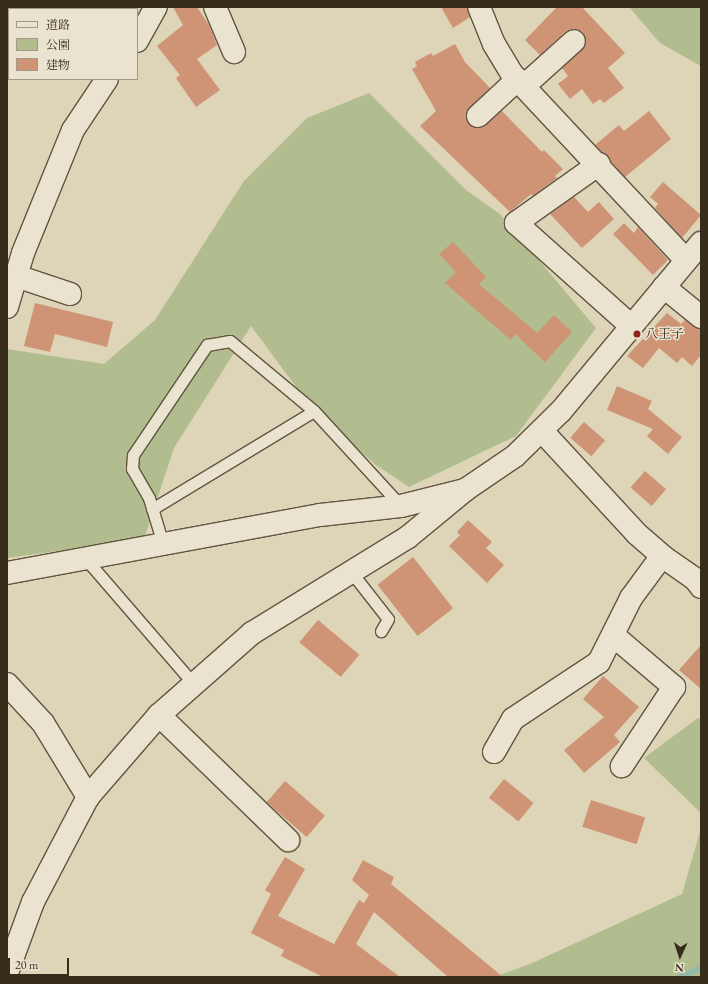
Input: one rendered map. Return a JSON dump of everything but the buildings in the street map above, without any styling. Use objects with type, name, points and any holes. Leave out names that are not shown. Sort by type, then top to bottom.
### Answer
[{"type":"street","points":[[138,39],[156,7]]},
{"type":"street","points":[[214,7],[234,52]]},
{"type":"street","points":[[479,7],[494,44],[521,83],[599,164],[686,260]]},
{"type":"street","points":[[478,116],[574,41]]},
{"type":"street","points":[[7,307],[16,276],[73,130],[96,84]]},
{"type":"street","points":[[599,164],[516,223],[630,326]]},
{"type":"street","points":[[7,973],[33,902],[88,797],[159,715],[193,682],[252,633],[352,573],[408,537],[465,490],[515,456],[561,411],[630,326],[701,243]]},
{"type":"street","points":[[16,276],[70,294]]},
{"type":"street","points":[[664,287],[701,317]]},
{"type":"street","points":[[542,430],[637,534],[662,556],[695,579],[701,587]]},
{"type":"street","points":[[7,573],[320,515],[401,506],[465,490]]},
{"type":"street","points":[[494,752],[513,718],[599,662],[614,636],[631,598],[662,556]]},
{"type":"street","points":[[614,636],[674,688],[622,766]]},
{"type":"street","points":[[7,684],[43,723],[88,797]]},
{"type":"street","points":[[159,715],[288,840]]},
{"type":"lane","points":[[163,544],[149,498],[132,470],[133,455],[207,346],[230,341],[314,411],[401,506]]},
{"type":"lane","points":[[152,509],[314,411]]},
{"type":"lane","points":[[84,558],[193,682]]},
{"type":"lane","points":[[352,573],[388,619],[381,631]]},
{"type":"green space","points":[[629,7],[701,7],[701,66],[660,43]]},
{"type":"green space","points":[[369,93],[466,190],[500,214],[596,328],[516,436],[409,487],[376,465],[314,411],[251,326],[174,448],[144,539],[7,558],[7,349],[104,364],[155,320],[244,181],[307,118]]},
{"type":"green space","points":[[698,718],[701,719],[701,813],[644,758]]},
{"type":"green space","points":[[701,828],[701,977],[494,977],[530,964],[682,894]]},
{"type":"waterway","points":[[680,977],[701,968]]},
{"type":"place","name":"八王子","points":[[637,334]]}]
